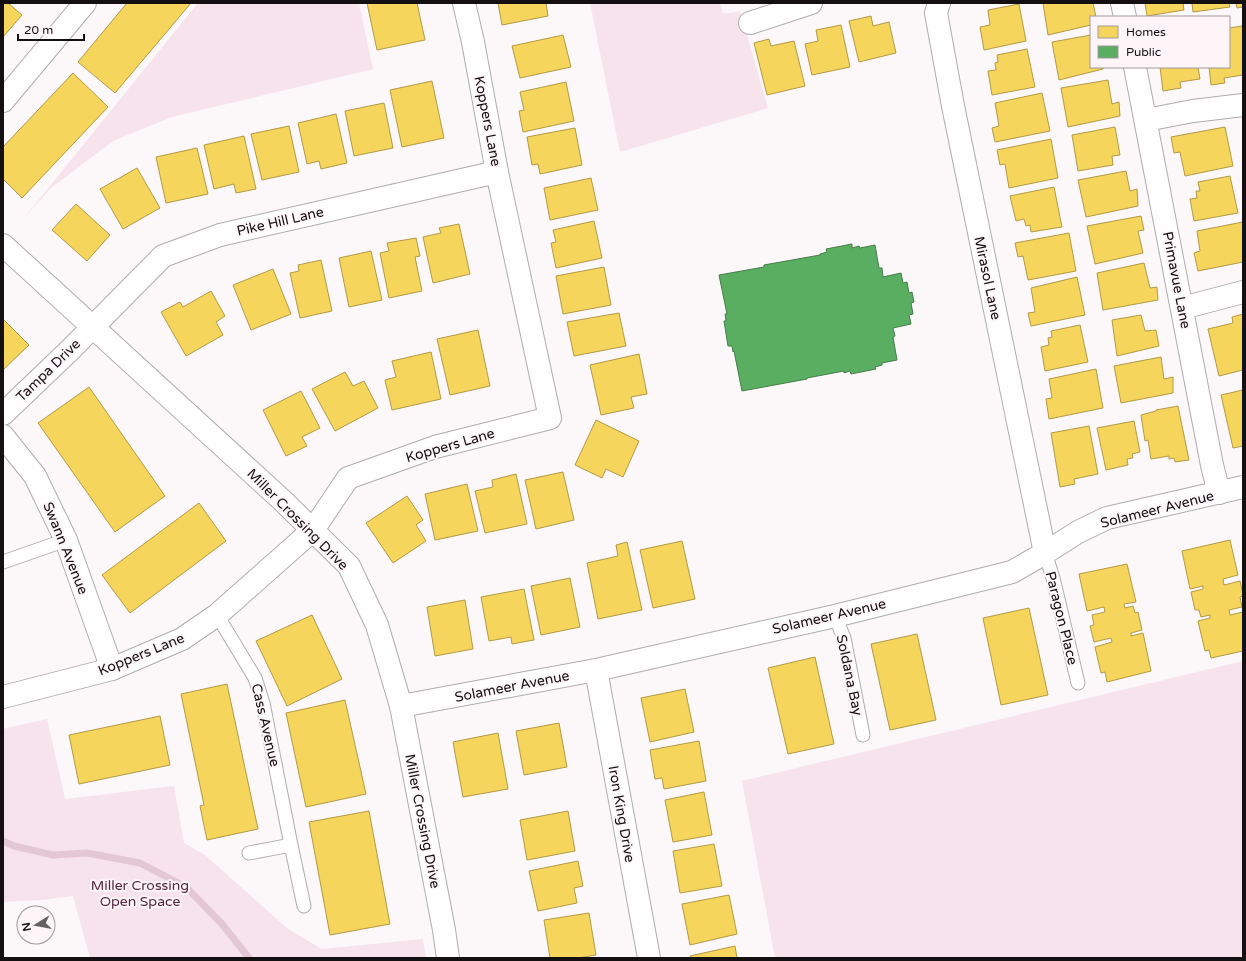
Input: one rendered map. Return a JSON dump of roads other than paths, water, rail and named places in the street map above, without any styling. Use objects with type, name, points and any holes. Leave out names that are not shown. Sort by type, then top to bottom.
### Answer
[{"type":"street","points":[[6,91],[85,3]]},
{"type":"street","name":"Koppers Lane","points":[[3,697],[112,669],[182,639],[217,614],[313,530],[348,478],[435,447],[550,418],[497,172],[473,42],[464,3]]},
{"type":"street","points":[[750,23],[811,3]]},
{"type":"street","name":"Mirasol Lane","points":[[939,3],[936,13],[953,106],[1045,553]]},
{"type":"street","points":[[1122,3],[1125,16]]},
{"type":"street","name":"Primavue Lane","points":[[1135,68],[1212,465],[1219,493]]},
{"type":"street","points":[[1146,120],[1193,111],[1243,105]]},
{"type":"street","name":"Pike Hill Lane","points":[[93,327],[163,256],[220,235],[497,172]]},
{"type":"street","name":"Miller Crossing Drive","points":[[3,245],[283,501],[349,566],[377,625],[401,706],[444,930],[448,958]]},
{"type":"street","points":[[1182,308],[1243,292]]},
{"type":"street","name":"Tampa Drive","points":[[3,414],[93,327]]},
{"type":"street","name":"Swann Avenue","points":[[3,436],[34,476],[66,540],[112,669]]},
{"type":"street","name":"Solameer Avenue","points":[[401,706],[596,670],[835,616],[1012,572],[1078,532],[1107,518],[1243,487]]},
{"type":"street","name":"Iron King Drive","points":[[596,670],[649,958]]},
{"type":"lane","points":[[3,562],[66,540]]},
{"type":"lane","name":"Paragon Place","points":[[1045,553],[1053,578],[1078,683]]},
{"type":"lane","name":"Cass Avenue","points":[[217,614],[255,678],[261,696],[304,906]]},
{"type":"lane","name":"Soldana Bay","points":[[835,616],[844,638],[863,734]]},
{"type":"lane","points":[[249,853],[291,845]]},
{"type":"waterway","points":[[3,841],[14,846],[53,855],[87,853],[140,863],[186,887],[222,924],[249,958]]},
{"type":"park label","name":"Miller Crossing Open Space","points":[[140,894]]}]
